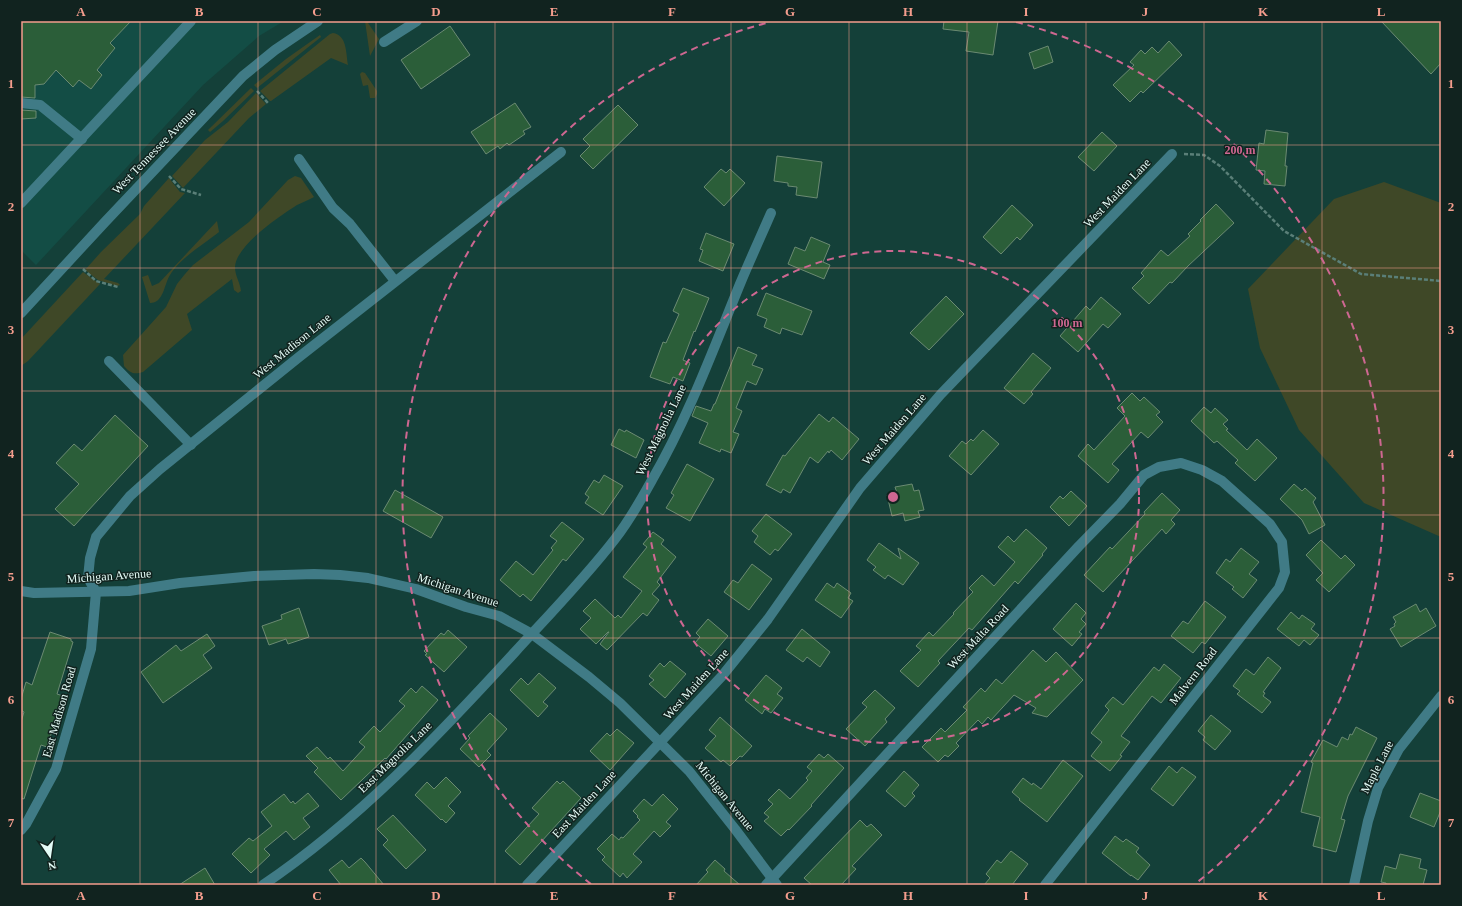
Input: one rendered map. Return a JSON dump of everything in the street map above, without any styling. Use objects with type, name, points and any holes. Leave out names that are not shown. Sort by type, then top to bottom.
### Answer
[{"type":"street","points":[[21,203],[191,21]]},
{"type":"street","name":"West Tennessee Avenue","points":[[21,313],[243,76],[275,50],[318,21]]},
{"type":"street","points":[[384,42],[417,21]]},
{"type":"street","points":[[21,103],[40,105],[82,138]]},
{"type":"street","name":"West Madison Lane","points":[[96,592],[88,578],[90,558],[96,537],[130,496],[160,469],[299,356],[561,152]]},
{"type":"street","name":"West Maiden Lane","points":[[661,743],[722,676],[768,619],[860,488],[941,394],[1172,154]]},
{"type":"street","points":[[299,159],[333,208],[350,224],[395,281]]},
{"type":"street","name":"West Magnolia Lane","points":[[532,634],[617,536],[652,480],[679,428],[706,367],[740,282],[771,213]]},
{"type":"street","points":[[109,361],[190,445]]},
{"type":"street","name":"West Malta Road","points":[[772,882],[1079,546],[1120,504],[1144,475],[1158,467],[1181,463],[1202,470],[1222,481]]},
{"type":"street","name":"Malvern Road","points":[[1045,885],[1279,588],[1285,572],[1282,542],[1270,524],[1222,481]]},
{"type":"street","name":"Michigan Avenue","points":[[21,591],[34,593],[128,591],[254,576],[314,574],[340,575],[368,578],[416,589],[466,607],[498,616],[532,634],[612,696],[661,743],[689,771],[772,882]]},
{"type":"street","name":"East Madison Road","points":[[21,830],[26,824],[56,769],[91,650],[96,592]]},
{"type":"street","name":"East Magnolia Lane","points":[[263,885],[306,855],[391,782],[532,634]]},
{"type":"street","name":"Maple Lane","points":[[1354,885],[1368,821],[1378,788],[1399,749],[1441,696]]},
{"type":"street","name":"East Maiden Lane","points":[[528,885],[583,824],[661,743]]},
{"type":"path","points":[[257,91],[268,103]]},
{"type":"path","points":[[1172,154],[1204,155],[1220,166],[1284,231],[1361,274],[1441,281]]},
{"type":"path","points":[[169,176],[181,189],[201,195]]},
{"type":"path","points":[[83,269],[96,281],[118,287]]},
{"type":"shaded area","points":[[21,21],[284,21],[259,36],[203,85],[36,265],[21,250]]},
{"type":"green space","points":[[365,21],[370,21],[368,23],[379,39],[370,56]]},
{"type":"green space","points":[[330,34],[338,34],[341,37],[345,45],[348,65],[331,58],[271,101],[260,91]]},
{"type":"green space","points":[[320,35],[321,37],[257,88],[254,85],[286,59]]},
{"type":"green space","points":[[362,72],[365,73],[377,91],[375,98],[370,98],[368,85],[363,86],[360,74]]},
{"type":"green space","points":[[251,88],[254,91],[210,132],[208,130]]},
{"type":"green space","points":[[256,93],[266,104],[249,118],[183,188],[172,176],[205,140],[228,122]]},
{"type":"green space","points":[[295,176],[301,178],[314,197],[297,205],[280,216],[260,232],[243,250],[237,258],[235,267],[241,291],[238,293],[234,290],[232,279],[187,314],[192,330],[143,372],[132,373],[128,370],[124,366],[123,355],[166,307],[177,284],[185,274],[193,265],[249,222],[288,180]]},
{"type":"green space","points":[[169,178],[180,192],[185,193],[104,279],[120,285],[117,286],[98,280],[85,270],[140,214],[144,206]]},
{"type":"green space","points":[[1384,182],[1441,203],[1441,537],[1364,503],[1299,430],[1260,348],[1248,289],[1334,199]]},
{"type":"green space","points":[[217,221],[219,232],[174,269],[168,279],[161,297],[155,302],[150,303],[142,277],[148,275],[152,286],[159,283]]},
{"type":"green space","points":[[83,272],[100,284],[28,361],[21,366],[21,339]]},
{"type":"building","points":[[21,21],[131,21],[110,43],[115,48],[97,70],[102,75],[91,89],[79,80],[73,87],[56,70],[44,84],[35,85],[35,98],[21,97]]},
{"type":"building","points":[[944,21],[998,21],[993,55],[966,51],[969,32],[943,29]]},
{"type":"building","points":[[1381,21],[1441,21],[1441,63],[1431,74]]},
{"type":"building","points":[[450,26],[470,55],[421,89],[401,60]]},
{"type":"building","points":[[1169,41],[1182,55],[1143,93],[1141,91],[1130,102],[1113,85],[1134,65],[1130,62],[1141,50],[1145,54],[1152,47],[1158,53]]},
{"type":"building","points":[[1048,46],[1053,62],[1034,69],[1029,53]]},
{"type":"building","points":[[515,103],[531,127],[523,131],[525,134],[509,145],[507,143],[500,149],[498,146],[486,154],[471,132]]},
{"type":"building","points":[[618,105],[638,125],[593,169],[580,156],[590,146],[583,139]]},
{"type":"building","points":[[21,110],[36,111],[36,118],[21,119]]},
{"type":"building","points":[[1266,130],[1288,133],[1285,186],[1264,184],[1265,171],[1256,170],[1259,143],[1264,144]]},
{"type":"building","points":[[1102,132],[1117,146],[1094,171],[1078,157]]},
{"type":"building","points":[[777,156],[822,162],[817,198],[796,195],[797,187],[788,186],[788,183],[774,181]]},
{"type":"building","points":[[721,169],[726,173],[730,169],[745,183],[724,206],[704,187]]},
{"type":"building","points":[[1216,204],[1234,223],[1172,283],[1170,282],[1149,304],[1132,288],[1144,276],[1141,273],[1161,250],[1168,256],[1190,236],[1188,234]]},
{"type":"building","points":[[1012,205],[1033,225],[1020,240],[1017,237],[1001,254],[983,237]]},
{"type":"building","points":[[706,233],[734,244],[723,271],[699,261],[703,250],[700,249]]},
{"type":"building","points":[[811,237],[830,245],[823,262],[830,265],[824,279],[788,264],[795,247],[805,251]]},
{"type":"building","points":[[683,288],[709,298],[683,360],[690,363],[683,381],[673,377],[670,384],[650,377],[663,342],[666,343],[679,314],[673,311]]},
{"type":"building","points":[[766,293],[812,311],[802,335],[782,328],[780,334],[764,327],[767,319],[757,315]]},
{"type":"building","points":[[946,296],[964,314],[929,350],[910,333]]},
{"type":"building","points":[[1101,297],[1121,314],[1108,328],[1103,324],[1078,352],[1060,336],[1086,306],[1090,310]]},
{"type":"building","points":[[738,347],[757,355],[752,365],[763,369],[756,385],[747,381],[736,408],[742,411],[733,432],[739,434],[731,453],[721,449],[720,452],[699,443],[708,423],[692,416],[696,406],[711,411]]},
{"type":"building","points":[[1033,353],[1051,368],[1031,392],[1033,394],[1024,404],[1004,388]]},
{"type":"building","points":[[1132,393],[1140,401],[1144,397],[1160,412],[1156,415],[1163,422],[1148,438],[1141,432],[1112,464],[1119,470],[1108,483],[1078,456],[1088,444],[1094,450],[1125,416],[1117,408]]},
{"type":"building","points":[[1204,407],[1211,413],[1215,408],[1228,420],[1223,424],[1228,429],[1226,430],[1247,450],[1257,439],[1277,458],[1255,481],[1235,463],[1238,460],[1217,441],[1214,443],[1191,421]]},
{"type":"building","points":[[819,414],[829,422],[833,417],[859,439],[842,460],[831,450],[829,453],[828,451],[818,463],[810,457],[790,493],[783,489],[781,493],[766,485],[783,455],[785,456]]},
{"type":"building","points":[[115,415],[148,446],[74,526],[55,509],[79,484],[56,463],[74,444],[82,451]]},
{"type":"building","points":[[619,429],[625,432],[626,430],[644,440],[636,458],[611,445]]},
{"type":"building","points":[[983,430],[999,444],[971,475],[949,456],[962,441],[966,444],[971,439],[973,441]]},
{"type":"building","points":[[687,464],[714,479],[690,521],[666,508],[674,495],[671,493]]},
{"type":"building","points":[[604,475],[623,486],[603,515],[585,503],[589,497],[585,494],[594,480],[599,483]]},
{"type":"building","points":[[912,484],[914,491],[919,490],[924,510],[918,511],[920,517],[905,521],[903,513],[892,516],[887,495],[897,493],[895,487]]},
{"type":"building","points":[[1294,484],[1302,491],[1305,488],[1316,498],[1313,502],[1325,525],[1309,534],[1302,520],[1280,499]]},
{"type":"building","points":[[395,490],[443,517],[431,538],[383,511]]},
{"type":"building","points":[[1071,491],[1087,506],[1069,526],[1050,507],[1060,496],[1063,499]]},
{"type":"building","points":[[1162,493],[1180,510],[1171,520],[1175,524],[1166,534],[1162,529],[1103,592],[1084,575],[1110,547],[1112,549],[1145,514],[1144,512]]},
{"type":"building","points":[[766,514],[792,534],[778,551],[775,549],[770,555],[754,542],[758,536],[752,531]]},
{"type":"building","points":[[562,522],[584,539],[566,561],[563,559],[531,601],[523,594],[520,597],[500,580],[516,561],[533,575],[553,550],[551,548],[557,541],[550,536]]},
{"type":"building","points":[[1026,529],[1047,548],[1042,554],[1043,555],[1018,584],[1015,581],[972,630],[969,628],[938,661],[940,663],[918,687],[900,671],[921,650],[916,646],[929,632],[933,636],[954,614],[953,613],[973,592],[969,588],[982,575],[994,586],[1015,562],[998,547],[1008,536],[1014,542]]},
{"type":"building","points":[[653,532],[664,540],[661,544],[676,557],[657,582],[660,585],[652,594],[659,600],[647,616],[643,613],[607,650],[600,644],[609,632],[596,644],[580,629],[591,618],[583,611],[595,599],[615,618],[618,615],[621,618],[642,591],[623,577],[647,547],[643,544]]},
{"type":"building","points":[[1321,540],[1341,559],[1345,555],[1355,565],[1329,592],[1316,580],[1323,573],[1306,555]]},
{"type":"building","points":[[879,543],[901,559],[898,548],[919,563],[903,585],[888,575],[885,579],[873,570],[876,567],[867,560]]},
{"type":"building","points":[[1241,548],[1259,562],[1249,574],[1257,580],[1243,598],[1232,589],[1234,587],[1216,573],[1226,559],[1230,562]]},
{"type":"building","points":[[752,564],[772,579],[749,610],[724,592],[733,580],[738,583]]},
{"type":"building","points":[[827,583],[834,588],[837,583],[851,593],[848,598],[853,601],[841,618],[815,600]]},
{"type":"building","points":[[1205,601],[1226,617],[1205,644],[1202,642],[1193,653],[1171,636],[1183,621],[1188,624]]},
{"type":"building","points":[[1076,603],[1086,613],[1081,619],[1086,624],[1079,632],[1082,634],[1072,646],[1053,629]]},
{"type":"building","points":[[1416,604],[1420,612],[1426,608],[1436,626],[1401,647],[1390,629],[1395,626],[1394,624],[1396,622],[1393,617]]},
{"type":"building","points":[[299,608],[309,637],[288,644],[286,639],[269,645],[262,626],[282,619],[281,615]]},
{"type":"building","points":[[1291,612],[1299,619],[1302,615],[1315,624],[1311,629],[1319,635],[1310,645],[1304,640],[1299,646],[1277,629]]},
{"type":"building","points":[[708,619],[728,636],[711,656],[695,643],[700,637],[696,633]]},
{"type":"building","points":[[802,629],[830,652],[820,667],[807,657],[803,662],[786,650]]},
{"type":"building","points":[[448,630],[467,647],[444,672],[425,655],[427,654],[424,651],[441,633],[444,635]]},
{"type":"building","points":[[50,632],[71,639],[73,642],[57,694],[63,696],[47,747],[41,745],[24,799],[21,798],[21,722],[24,712],[21,710],[21,699],[26,682],[32,685]]},
{"type":"building","points":[[207,634],[215,646],[203,655],[212,668],[163,703],[141,672],[176,645],[181,651]]},
{"type":"building","points":[[1033,650],[1046,662],[1056,652],[1083,680],[1047,717],[1032,713],[1036,708],[1014,695],[991,720],[988,717],[982,724],[978,720],[956,743],[959,746],[948,757],[945,755],[938,762],[922,747],[941,728],[945,732],[967,710],[963,707],[981,688],[985,692],[996,679],[1002,684]]},
{"type":"building","points":[[1268,657],[1281,668],[1263,692],[1265,693],[1263,696],[1271,702],[1262,713],[1237,694],[1240,691],[1233,686],[1246,669],[1254,675]]},
{"type":"building","points":[[670,661],[686,674],[665,698],[649,684],[654,680],[649,676],[660,663],[664,667]]},
{"type":"building","points":[[1164,664],[1181,678],[1161,703],[1152,696],[1121,736],[1130,742],[1120,755],[1122,756],[1110,771],[1091,756],[1102,742],[1091,733],[1109,710],[1105,706],[1113,697],[1123,705],[1154,667],[1159,671]]},
{"type":"building","points":[[539,673],[556,688],[543,702],[548,706],[538,717],[510,690],[521,678],[528,685]]},
{"type":"building","points":[[766,675],[782,688],[777,694],[783,698],[771,713],[765,709],[762,714],[745,700]]},
{"type":"building","points":[[422,686],[438,700],[386,759],[385,758],[341,800],[314,772],[318,768],[306,756],[317,747],[328,759],[330,757],[343,771],[365,747],[359,742],[374,726],[380,732],[405,706],[399,701],[411,688],[416,693]]},
{"type":"building","points":[[875,690],[895,708],[885,719],[887,722],[865,746],[846,729],[867,707],[862,703]]},
{"type":"building","points":[[490,713],[507,729],[487,751],[491,755],[479,767],[460,749],[470,738],[468,736]]},
{"type":"building","points":[[1211,715],[1231,731],[1215,750],[1203,740],[1205,737],[1198,731]]},
{"type":"building","points":[[720,717],[752,746],[742,757],[740,756],[730,766],[723,760],[721,762],[705,748],[716,736],[709,730]]},
{"type":"building","points":[[1356,727],[1377,738],[1348,796],[1341,819],[1345,820],[1336,852],[1313,846],[1320,817],[1301,812],[1313,763],[1311,762],[1323,740],[1337,747],[1342,737],[1348,740],[1350,734],[1352,735]]},
{"type":"building","points":[[617,729],[634,743],[610,770],[590,751],[607,733],[610,736]]},
{"type":"building","points":[[819,754],[824,758],[828,754],[844,768],[811,805],[812,806],[789,830],[788,829],[781,836],[764,821],[769,817],[764,813],[773,804],[768,800],[779,789],[790,799],[808,780],[806,778],[812,771],[807,767]]},
{"type":"building","points":[[1063,760],[1083,776],[1047,822],[1019,800],[1020,799],[1012,792],[1023,778],[1032,785],[1033,783],[1041,789]]},
{"type":"building","points":[[1169,766],[1177,773],[1182,767],[1196,777],[1173,806],[1151,789]]},
{"type":"building","points":[[904,771],[919,785],[912,793],[915,796],[905,807],[886,791]]},
{"type":"building","points":[[446,777],[461,792],[448,806],[455,813],[446,823],[415,795],[427,782],[434,789]]},
{"type":"building","points":[[557,781],[560,784],[563,781],[581,798],[520,865],[505,851],[539,814],[532,808]]},
{"type":"building","points":[[308,793],[319,806],[303,818],[310,827],[294,840],[286,831],[264,849],[270,855],[251,873],[232,854],[249,838],[253,841],[272,826],[261,812],[284,794],[291,803],[293,801],[295,804]]},
{"type":"building","points":[[1420,793],[1441,801],[1441,810],[1434,827],[1410,817]]},
{"type":"building","points":[[663,794],[678,809],[666,822],[671,826],[660,837],[654,831],[633,854],[642,862],[627,878],[623,873],[620,877],[602,860],[605,857],[597,849],[612,834],[619,840],[621,837],[623,838],[640,820],[633,811],[644,799],[652,806]]},
{"type":"building","points":[[393,815],[426,850],[406,869],[383,845],[388,840],[377,829]]},
{"type":"building","points":[[860,820],[867,827],[871,824],[882,835],[852,866],[856,869],[841,885],[812,885],[804,878]]},
{"type":"building","points":[[1115,836],[1123,842],[1126,839],[1139,848],[1136,852],[1150,865],[1138,880],[1102,853]]},
{"type":"building","points":[[1011,851],[1028,864],[1012,885],[984,885],[990,878],[986,874],[997,860],[1001,863]]},
{"type":"building","points":[[1400,854],[1421,859],[1419,868],[1427,870],[1423,885],[1386,885],[1386,883],[1381,882],[1385,866],[1396,869]]},
{"type":"building","points":[[361,858],[384,885],[341,885],[329,870],[342,860],[349,868]]},
{"type":"building","points":[[715,860],[725,869],[724,871],[740,885],[696,885],[708,872],[706,870]]},
{"type":"building","points":[[205,868],[215,885],[179,885]]}]
